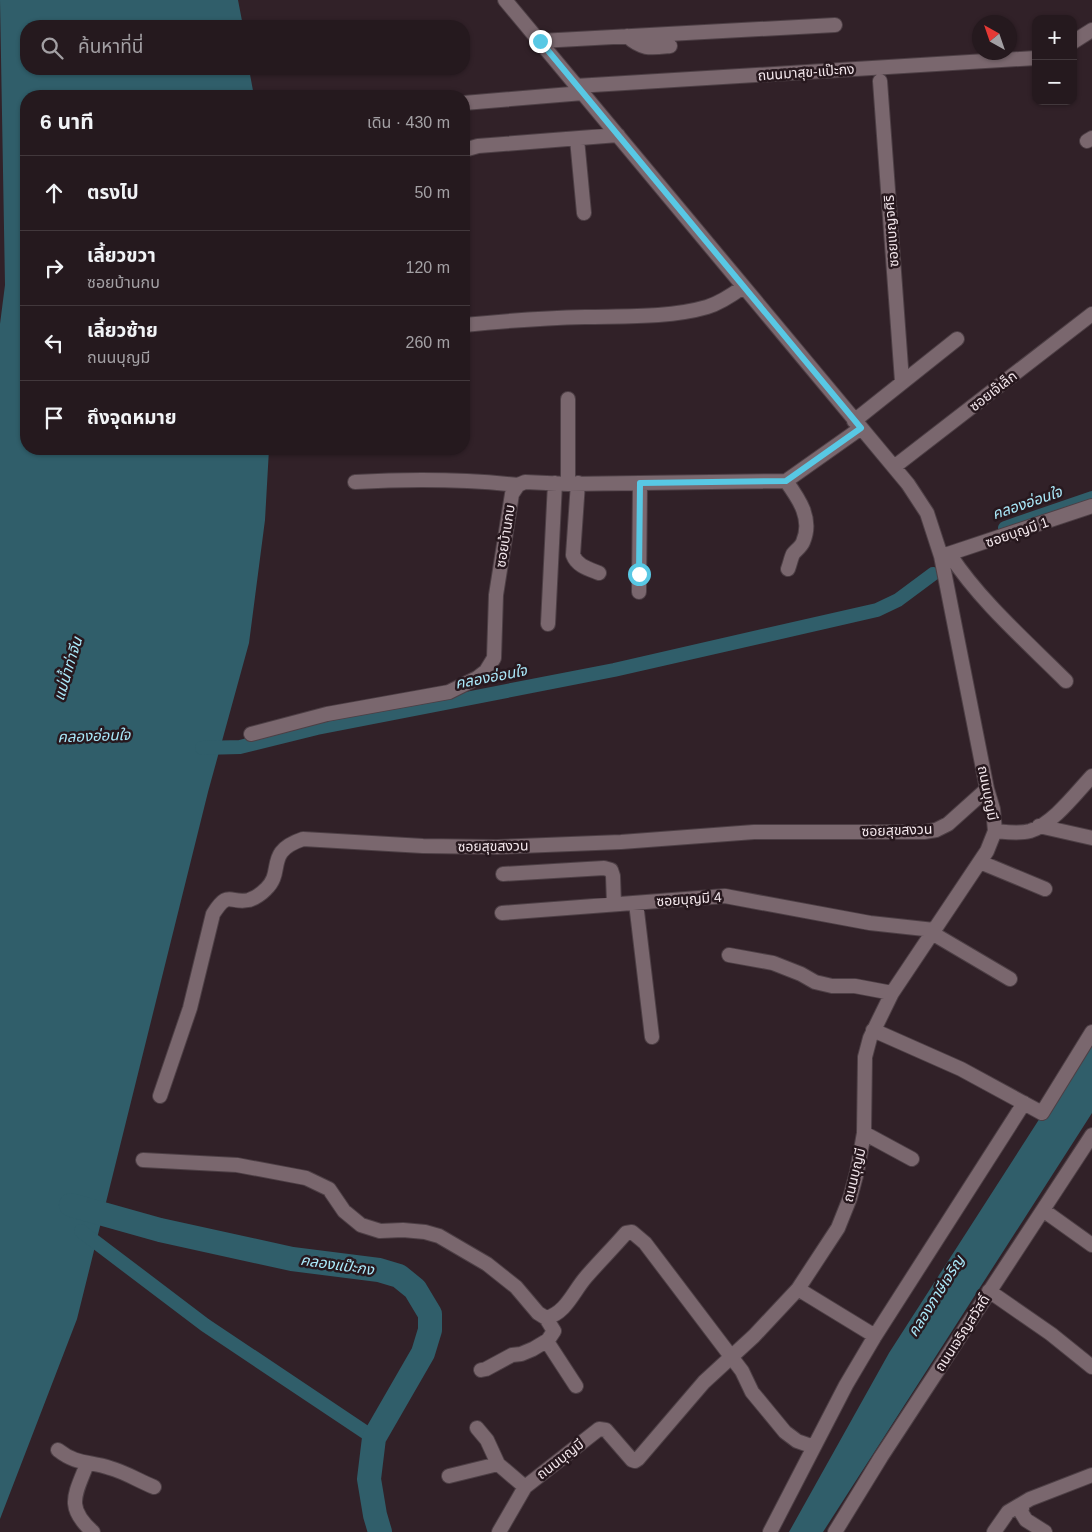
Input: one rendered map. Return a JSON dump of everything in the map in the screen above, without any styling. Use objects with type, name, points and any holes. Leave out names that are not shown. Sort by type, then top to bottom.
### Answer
[{"type":"street","name":"ถนนบุญมี","points":[[499,1532],[525,1487],[599,1430],[606,1430],[632,1460],[635,1461],[704,1382],[754,1336],[798,1288],[838,1228],[850,1198],[864,1133],[865,1057],[873,1030],[892,993],[987,851],[995,831],[993,809],[987,789],[946,556],[927,512],[894,467],[505,0]]},
{"type":"street","points":[[540,41],[835,25]]},
{"type":"street","points":[[1077,39],[1092,30]]},
{"type":"street","points":[[627,36],[640,46],[651,48],[670,46]]},
{"type":"street","name":"ถนนมาสุข-แป๊ะกง","points":[[470,103],[580,90],[1032,58]]},
{"type":"street","name":"ซอยเบญจศิริ","points":[[880,81],[902,382]]},
{"type":"street","points":[[470,148],[478,146],[618,135]]},
{"type":"street","points":[[577,139],[584,213]]},
{"type":"street","points":[[470,324],[536,318],[653,315],[685,311],[715,304],[743,287]]},
{"type":"street","name":"ซอยเจ๊เล็ก","points":[[894,467],[1092,314]]},
{"type":"street","points":[[355,482],[411,479],[475,480],[518,485],[525,482],[567,484],[786,481],[858,424],[902,382],[957,339]]},
{"type":"street","points":[[568,399],[567,484],[573,555],[585,568],[599,574]]},
{"type":"street","points":[[786,481],[801,502],[806,516],[806,532],[803,542],[793,555],[788,569]]},
{"type":"street","points":[[639,592],[640,483]]},
{"type":"street","points":[[548,624],[567,484]]},
{"type":"street","name":"ซอยบ้านกบ","points":[[251,734],[327,714],[449,692],[478,678],[486,671],[494,658],[496,595],[512,494],[518,485]]},
{"type":"street","name":"ซอยบุญมี 1","points":[[946,556],[1092,506]]},
{"type":"street","points":[[1078,511],[1092,518]]},
{"type":"street","points":[[946,556],[980,594],[1066,681]]},
{"type":"street","points":[[995,831],[1030,831],[1040,826],[1049,820],[1092,776]]},
{"type":"street","name":"ซอยสุขสงวน","points":[[160,1096],[190,1008],[213,914],[224,900],[249,900],[266,889],[271,884],[278,859],[283,850],[290,844],[303,839],[423,846],[496,847],[621,842],[754,832],[924,832],[936,830],[948,824],[987,789]]},
{"type":"street","points":[[1040,826],[1092,838]]},
{"type":"street","points":[[980,862],[1045,889]]},
{"type":"street","points":[[502,874],[604,868],[611,870],[613,876],[614,904]]},
{"type":"street","name":"ซอยบุญมี 4","points":[[502,913],[725,896],[870,923],[933,932]]},
{"type":"street","points":[[636,903],[652,1037]]},
{"type":"street","points":[[933,932],[1010,979]]},
{"type":"street","points":[[729,955],[773,963],[801,974],[815,982],[832,986],[855,986],[892,993]]},
{"type":"street","points":[[873,1030],[961,1069],[1042,1113],[1092,1032]]},
{"type":"street","points":[[770,1532],[846,1385],[875,1336],[1024,1103]]},
{"type":"street","points":[[864,1133],[912,1159]]},
{"type":"street","name":"ถนนเจริญสวัสดิ์","points":[[835,1532],[881,1457],[1092,1135]]},
{"type":"street","points":[[143,1160],[237,1164],[306,1178],[330,1189],[344,1212],[361,1226],[380,1231],[403,1230],[425,1232],[440,1236],[487,1264],[516,1286],[538,1313],[546,1318],[554,1331],[548,1340],[533,1349],[521,1354],[512,1355],[481,1370]]},
{"type":"street","points":[[1043,1210],[1092,1246]]},
{"type":"street","points":[[546,1318],[553,1316],[566,1306],[584,1279],[626,1233],[632,1232],[645,1242],[742,1372],[752,1392],[785,1432],[796,1441],[814,1447]]},
{"type":"street","points":[[798,1288],[875,1336]]},
{"type":"street","points":[[989,1291],[1050,1334],[1092,1367]]},
{"type":"street","points":[[548,1340],[551,1348],[576,1386]]},
{"type":"street","points":[[477,1428],[487,1440],[498,1464],[525,1487]]},
{"type":"street","points":[[58,1450],[72,1459],[86,1464],[109,1467],[154,1487]]},
{"type":"street","points":[[86,1464],[75,1496],[75,1507],[78,1515],[94,1532]]},
{"type":"street","points":[[449,1476],[498,1464]]},
{"type":"street","points":[[994,1532],[1008,1512],[1030,1499],[1092,1475]]},
{"type":"street","points":[[1023,1504],[1021,1512],[1026,1520],[1045,1532]]},
{"type":"water","name":"แม่น้ำท่าจีน","points":[[0,0],[238,0],[242,20],[20,20],[20,75],[250,75],[253,90],[20,90],[20,455],[269,455],[265,520],[249,643],[208,792],[77,1319],[0,1519],[0,324],[5,285]]},
{"type":"water","name":"คลองภาษีเจริญ","points":[[1092,1037],[1092,1113],[823,1532],[789,1532],[889,1353]]},
{"type":"waterway","name":"คลองอ่อนใจ","points":[[1005,528],[1092,498]]},
{"type":"waterway","name":"คลองอ่อนใจ","points":[[202,748],[240,747],[317,728],[614,670],[877,610],[898,600],[933,574]]},
{"type":"waterway","name":"คลองแป๊ะกง","points":[[71,1205],[160,1230],[292,1259],[379,1270],[399,1276],[415,1289],[430,1314],[430,1330],[423,1353],[374,1438],[369,1479],[380,1532]]},
{"type":"waterway","points":[[81,1231],[205,1325],[374,1438]]},
{"type":"route","points":[[540,41],[861,428],[793,478],[786,481],[640,483],[639,574]]}]
